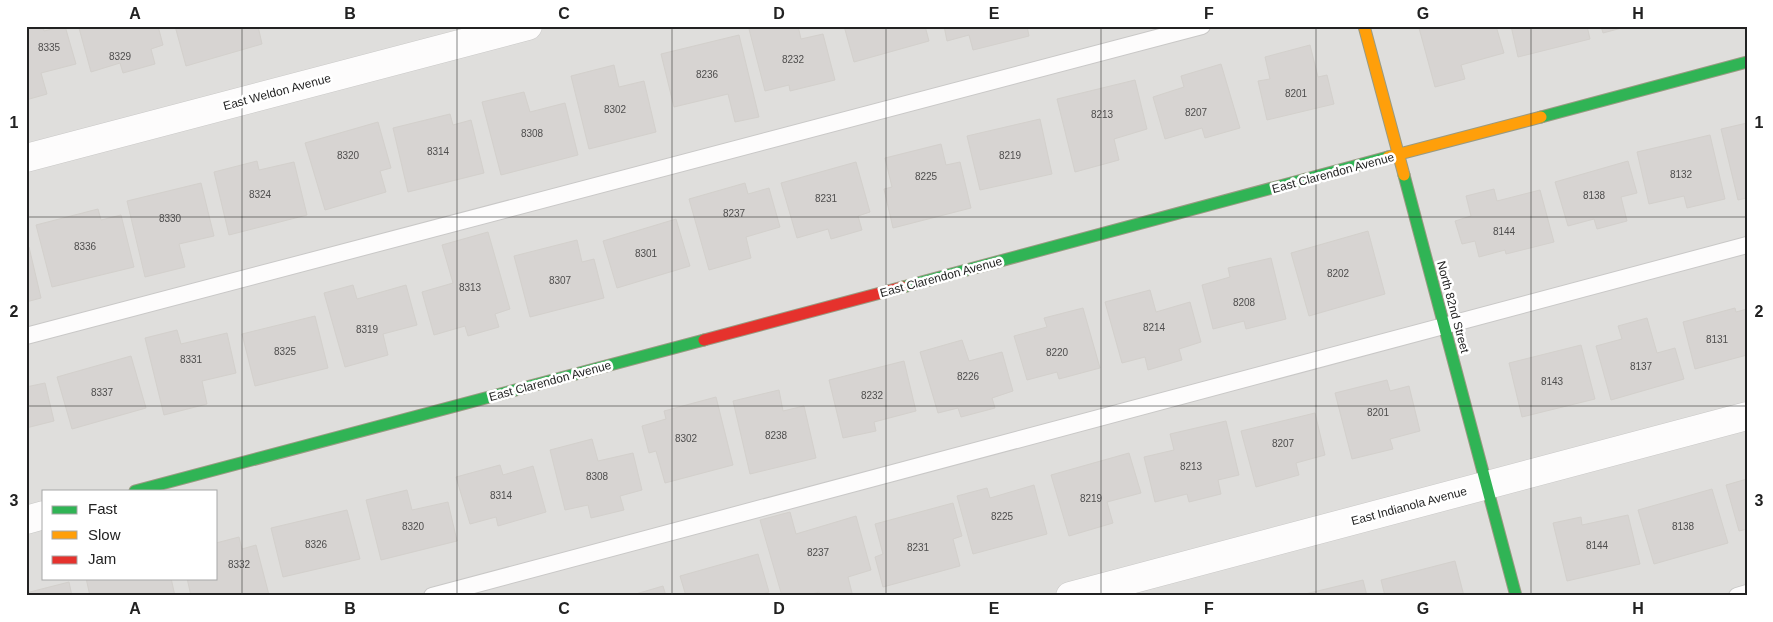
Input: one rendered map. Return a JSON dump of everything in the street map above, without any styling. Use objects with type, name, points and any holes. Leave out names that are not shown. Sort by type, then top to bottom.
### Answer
[{"type":"street","name":"East Weldon Avenue","points":[[26,158],[528,26]]},
{"type":"street","name":"North 82nd Street","points":[[1364,26],[1516,596]]},
{"type":"street","name":"East Clarendon Avenue","points":[[139,490],[1747,62]]},
{"type":"street","name":"East Indianola Avenue","points":[[1070,596],[1747,416]]},
{"type":"street","points":[[26,520],[42,516]]},
{"type":"lane","points":[[26,336],[1202,26]]},
{"type":"lane","points":[[432,596],[1747,245]]},
{"type":"lane","points":[[1738,596],[1747,593]]},
{"type":"shaded area","points":[[26,26],[1747,26],[1747,596],[26,596]]},
{"type":"building","points":[[26,26],[43,26],[44,31],[65,26],[76,64],[41,73],[47,94],[26,100]]},
{"type":"building","points":[[85,26],[158,26],[163,45],[151,49],[155,64],[123,73],[120,63],[91,72],[79,28]]},
{"type":"building","points":[[175,26],[258,26],[262,44],[186,66]]},
{"type":"building","points":[[760,26],[798,26],[801,39],[823,34],[835,80],[790,91],[789,85],[765,91],[749,29]]},
{"type":"building","points":[[844,26],[925,26],[929,41],[854,62]]},
{"type":"building","points":[[944,26],[1027,26],[1029,36],[973,50],[969,35],[947,41]]},
{"type":"building","points":[[1424,26],[1496,26],[1504,53],[1461,65],[1465,79],[1435,87],[1419,28]]},
{"type":"building","points":[[1511,26],[1587,26],[1590,39],[1518,57]]},
{"type":"building","points":[[1601,26],[1629,26],[1603,33]]},
{"type":"building","points":[[739,35],[759,117],[735,122],[728,94],[674,107],[661,54]]},
{"type":"building","points":[[1310,45],[1318,77],[1327,75],[1334,104],[1267,120],[1258,81],[1270,79],[1265,57]]},
{"type":"building","points":[[1221,64],[1240,128],[1205,138],[1202,128],[1165,139],[1153,97],[1184,87],[1181,76]]},
{"type":"building","points":[[614,65],[619,87],[644,81],[656,132],[589,149],[571,76]]},
{"type":"building","points":[[1135,80],[1147,129],[1114,139],[1119,160],[1075,172],[1057,99]]},
{"type":"building","points":[[524,92],[530,112],[565,103],[578,155],[501,175],[482,102]]},
{"type":"building","points":[[450,114],[453,125],[471,120],[484,173],[408,192],[393,128]]},
{"type":"building","points":[[1040,119],[1052,174],[980,190],[967,136]]},
{"type":"building","points":[[378,122],[391,168],[380,171],[386,192],[325,210],[305,143]]},
{"type":"building","points":[[1747,123],[1747,198],[1738,200],[1721,129]]},
{"type":"building","points":[[1710,135],[1725,199],[1687,208],[1684,196],[1649,204],[1637,152]]},
{"type":"building","points":[[941,144],[946,165],[960,162],[971,208],[893,228],[884,189],[892,187],[885,158]]},
{"type":"building","points":[[257,161],[259,170],[294,162],[307,215],[229,235],[214,172]]},
{"type":"building","points":[[1628,161],[1637,193],[1621,197],[1627,221],[1597,229],[1594,219],[1568,226],[1555,182]]},
{"type":"building","points":[[856,162],[870,212],[858,216],[862,230],[831,239],[828,229],[797,238],[781,183]]},
{"type":"building","points":[[201,183],[214,236],[179,244],[185,267],[145,277],[127,201]]},
{"type":"building","points":[[745,183],[748,194],[769,188],[780,227],[746,237],[751,258],[709,270],[689,199]]},
{"type":"building","points":[[1494,189],[1497,201],[1540,190],[1554,242],[1506,254],[1505,250],[1479,257],[1475,241],[1462,244],[1455,221],[1471,216],[1466,196]]},
{"type":"building","points":[[98,209],[101,220],[121,215],[134,267],[52,287],[36,225]]},
{"type":"building","points":[[676,219],[690,266],[617,288],[603,241]]},
{"type":"building","points":[[1368,231],[1385,294],[1309,316],[1291,253]]},
{"type":"building","points":[[488,232],[510,309],[495,314],[499,327],[468,336],[465,326],[434,335],[422,292],[453,283],[442,245]]},
{"type":"building","points":[[577,240],[582,262],[594,259],[604,298],[530,317],[514,256]]},
{"type":"building","points":[[29,247],[41,298],[26,302],[26,248]]},
{"type":"building","points":[[1271,258],[1286,319],[1246,329],[1244,321],[1213,329],[1202,285],[1230,277],[1228,268]]},
{"type":"building","points":[[353,285],[357,299],[406,285],[417,325],[383,334],[388,355],[345,367],[324,293]]},
{"type":"building","points":[[1150,290],[1156,312],[1190,302],[1201,342],[1179,349],[1182,360],[1148,370],[1145,357],[1122,363],[1105,302]]},
{"type":"building","points":[[1083,308],[1100,368],[1059,379],[1057,372],[1027,380],[1014,336],[1047,327],[1044,318]]},
{"type":"building","points":[[1735,308],[1736,312],[1747,309],[1747,355],[1695,369],[1683,322]]},
{"type":"building","points":[[315,316],[328,368],[255,386],[242,334]]},
{"type":"building","points":[[1647,318],[1657,353],[1675,348],[1684,379],[1611,400],[1596,346],[1622,339],[1618,326]]},
{"type":"building","points":[[177,330],[181,344],[227,333],[236,373],[202,381],[207,404],[164,415],[145,338]]},
{"type":"building","points":[[962,340],[969,361],[1002,352],[1013,391],[992,398],[995,408],[961,417],[958,408],[938,413],[920,352]]},
{"type":"building","points":[[1581,345],[1595,399],[1522,417],[1509,363]]},
{"type":"building","points":[[131,356],[146,408],[72,429],[57,377]]},
{"type":"building","points":[[904,361],[916,411],[874,422],[876,431],[843,438],[829,380]]},
{"type":"building","points":[[1387,380],[1390,391],[1409,386],[1420,431],[1390,439],[1393,449],[1352,459],[1335,393]]},
{"type":"building","points":[[45,383],[54,421],[26,428],[26,387]]},
{"type":"building","points":[[779,390],[783,411],[804,406],[816,458],[750,474],[733,401]]},
{"type":"building","points":[[716,397],[733,465],[665,483],[656,451],[649,453],[642,426],[666,419],[664,411]]},
{"type":"building","points":[[1315,413],[1325,455],[1296,463],[1299,475],[1256,487],[1241,431]]},
{"type":"building","points":[[1226,421],[1239,475],[1218,480],[1221,494],[1189,502],[1187,494],[1155,502],[1144,457],[1174,450],[1170,434]]},
{"type":"building","points":[[592,439],[598,461],[633,453],[642,490],[620,496],[624,510],[591,518],[588,505],[565,510],[550,450]]},
{"type":"building","points":[[1129,453],[1141,493],[1107,502],[1113,523],[1069,536],[1051,475]]},
{"type":"building","points":[[500,465],[503,475],[533,466],[546,512],[498,526],[496,517],[470,524],[456,477]]},
{"type":"building","points":[[1747,479],[1747,529],[1739,531],[1726,485]]},
{"type":"building","points":[[1034,485],[1047,534],[973,554],[957,496],[987,488],[990,498]]},
{"type":"building","points":[[1712,489],[1728,543],[1654,564],[1638,510]]},
{"type":"building","points":[[407,490],[412,510],[448,502],[457,541],[381,560],[366,500]]},
{"type":"building","points":[[953,503],[962,536],[953,539],[960,566],[883,587],[875,557],[883,554],[875,524]]},
{"type":"building","points":[[347,510],[360,559],[283,577],[271,528]]},
{"type":"building","points":[[790,512],[796,534],[856,516],[871,570],[848,577],[852,593],[842,596],[820,596],[819,592],[806,596],[782,596],[760,520]]},
{"type":"building","points":[[1628,515],[1640,564],[1567,581],[1553,523],[1581,517],[1582,525]]},
{"type":"building","points":[[239,537],[242,549],[256,545],[269,595],[191,596],[187,580],[218,580],[218,542]]},
{"type":"building","points":[[758,554],[769,592],[756,596],[686,596],[680,576]]},
{"type":"building","points":[[1455,561],[1464,596],[1385,596],[1381,580]]},
{"type":"building","points":[[86,580],[171,580],[175,596],[90,596]]},
{"type":"building","points":[[1363,580],[1367,596],[1297,596]]},
{"type":"building","points":[[69,582],[72,596],[26,596],[26,593]]},
{"type":"building","points":[[663,586],[666,596],[629,596]]},
{"type":"traffic: fast","points":[[1541,117],[1747,62]]},
{"type":"traffic: fast","points":[[903,287],[1388,157]]},
{"type":"traffic: fast","points":[[1404,175],[1516,596]]},
{"type":"traffic: fast","points":[[139,490],[704,340]]},
{"type":"traffic: slow","points":[[1364,26],[1404,175]]},
{"type":"traffic: slow","points":[[1388,157],[1541,117]]},
{"type":"traffic: jam","points":[[704,340],[903,287]]}]
